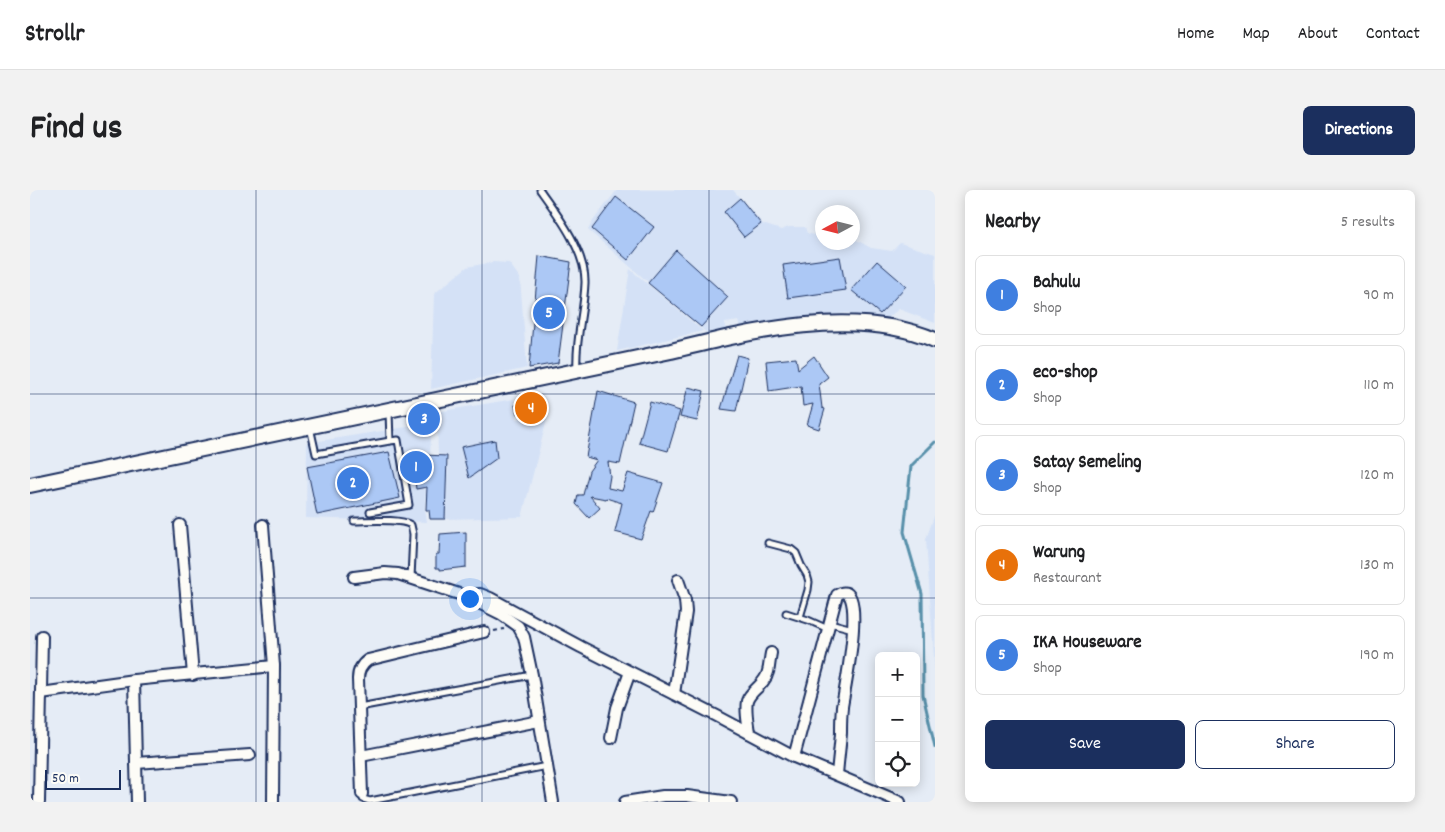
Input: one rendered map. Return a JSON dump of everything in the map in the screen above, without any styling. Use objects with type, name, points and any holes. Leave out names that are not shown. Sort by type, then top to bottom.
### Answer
[{"type":"main road","points":[[30,485],[726,337],[794,326],[867,324],[910,332],[935,340]]},
{"type":"street","points":[[263,525],[274,666],[273,802]]},
{"type":"street","points":[[180,526],[193,675]]},
{"type":"street","points":[[354,577],[390,573],[411,578],[465,596],[500,614],[518,626],[524,637],[532,675],[553,802]]},
{"type":"street","points":[[674,694],[686,612],[685,600],[678,580]]},
{"type":"street","points":[[794,757],[837,595],[845,593],[848,595],[853,606],[854,613],[842,706],[837,775]]},
{"type":"street","points":[[465,596],[480,594],[490,598],[794,757],[900,802]]},
{"type":"street","points":[[362,794],[358,674],[362,664],[368,660],[484,632]]},
{"type":"street","points":[[39,802],[42,636]]},
{"type":"street","points":[[749,733],[746,711],[747,702],[753,691],[767,675],[771,653]]},
{"type":"street","points":[[41,693],[134,680],[274,666]]},
{"type":"street","points":[[611,738],[617,708],[630,672]]},
{"type":"street","points":[[134,680],[137,802]]},
{"type":"street","points":[[361,756],[539,721]]},
{"type":"street","points":[[136,763],[250,755]]},
{"type":"street","points":[[625,802],[687,796],[730,802]]},
{"type":"lane","points":[[540,190],[569,231],[582,264],[585,282],[576,346],[577,369]]},
{"type":"lane","points":[[389,409],[390,441]]},
{"type":"lane","points":[[310,426],[316,454],[398,440],[409,505],[370,512]]},
{"type":"lane","points":[[354,521],[408,523],[411,526],[413,534],[411,578]]},
{"type":"lane","points":[[768,543],[791,549],[796,553],[808,575],[808,590],[800,617]]},
{"type":"lane","points":[[786,612],[829,626],[853,629]]},
{"type":"lane","points":[[359,707],[532,675]]},
{"type":"lane","points":[[362,794],[363,799],[370,800],[548,766]]},
{"type":"path","points":[[484,632],[518,626]]},
{"type":"shaded area","points":[[617,190],[733,190],[763,224],[781,230],[789,227],[805,227],[807,233],[815,235],[815,250],[860,250],[860,242],[871,248],[892,251],[900,243],[935,254],[935,323],[899,309],[881,323],[848,313],[790,319],[741,327],[739,321],[725,323],[727,330],[708,334],[588,230]]},
{"type":"shaded area","points":[[493,262],[509,263],[520,278],[527,368],[431,389],[434,294],[467,267]]},
{"type":"shaded area","points":[[630,269],[703,331],[617,351]]},
{"type":"shaded area","points":[[514,399],[516,419],[548,415],[522,517],[445,519],[448,456],[438,454],[437,412]]},
{"type":"shaded area","points":[[432,423],[425,510],[427,522],[306,518],[307,443]]},
{"type":"shaded area","points":[[935,514],[935,672],[926,539]]},
{"type":"building","points":[[616,197],[654,227],[628,260],[592,229]]},
{"type":"building","points":[[740,198],[761,224],[744,237],[724,212]]},
{"type":"building","points":[[676,250],[728,297],[701,327],[648,283]]},
{"type":"building","points":[[539,256],[571,262],[558,363],[529,368]]},
{"type":"building","points":[[840,257],[846,290],[788,298],[783,265]]},
{"type":"building","points":[[877,261],[906,286],[880,314],[851,290]]},
{"type":"building","points":[[737,355],[748,358],[736,411],[721,409]]},
{"type":"building","points":[[814,356],[828,377],[819,384],[822,408],[825,409],[819,429],[807,425],[813,404],[803,406],[801,386],[769,391],[766,361],[796,358],[798,369]]},
{"type":"building","points":[[688,387],[704,391],[697,421],[680,417]]},
{"type":"building","points":[[598,391],[634,402],[620,464],[608,462],[610,476],[608,488],[622,491],[628,473],[663,483],[641,539],[615,532],[622,503],[590,496],[600,508],[589,518],[576,504],[578,495],[583,495],[589,471],[597,460],[586,457]]},
{"type":"building","points":[[545,401],[546,411],[517,414],[515,405]]},
{"type":"building","points":[[650,402],[680,411],[668,451],[639,443]]},
{"type":"building","points":[[495,440],[497,458],[469,478],[461,447]]},
{"type":"building","points":[[389,452],[400,498],[317,515],[307,467]]},
{"type":"building","points":[[423,453],[423,455],[447,456],[445,519],[430,519],[429,510],[426,510],[427,487],[416,489],[415,481],[410,482],[406,455]]},
{"type":"building","points":[[466,532],[466,567],[440,570],[440,568],[436,568],[436,554],[439,554],[440,534]]},
{"type":"waterway","points":[[935,442],[911,466],[904,532],[922,594],[923,695],[935,747]]},
{"type":"place","name":"IKA Houseware","points":[[549,313]]},
{"type":"place","name":"Warung","points":[[531,408]]},
{"type":"place","name":"Satay Semeling","points":[[424,419]]},
{"type":"place","name":"Bahulu","points":[[416,467]]},
{"type":"place","name":"eco-shop","points":[[353,483]]}]
